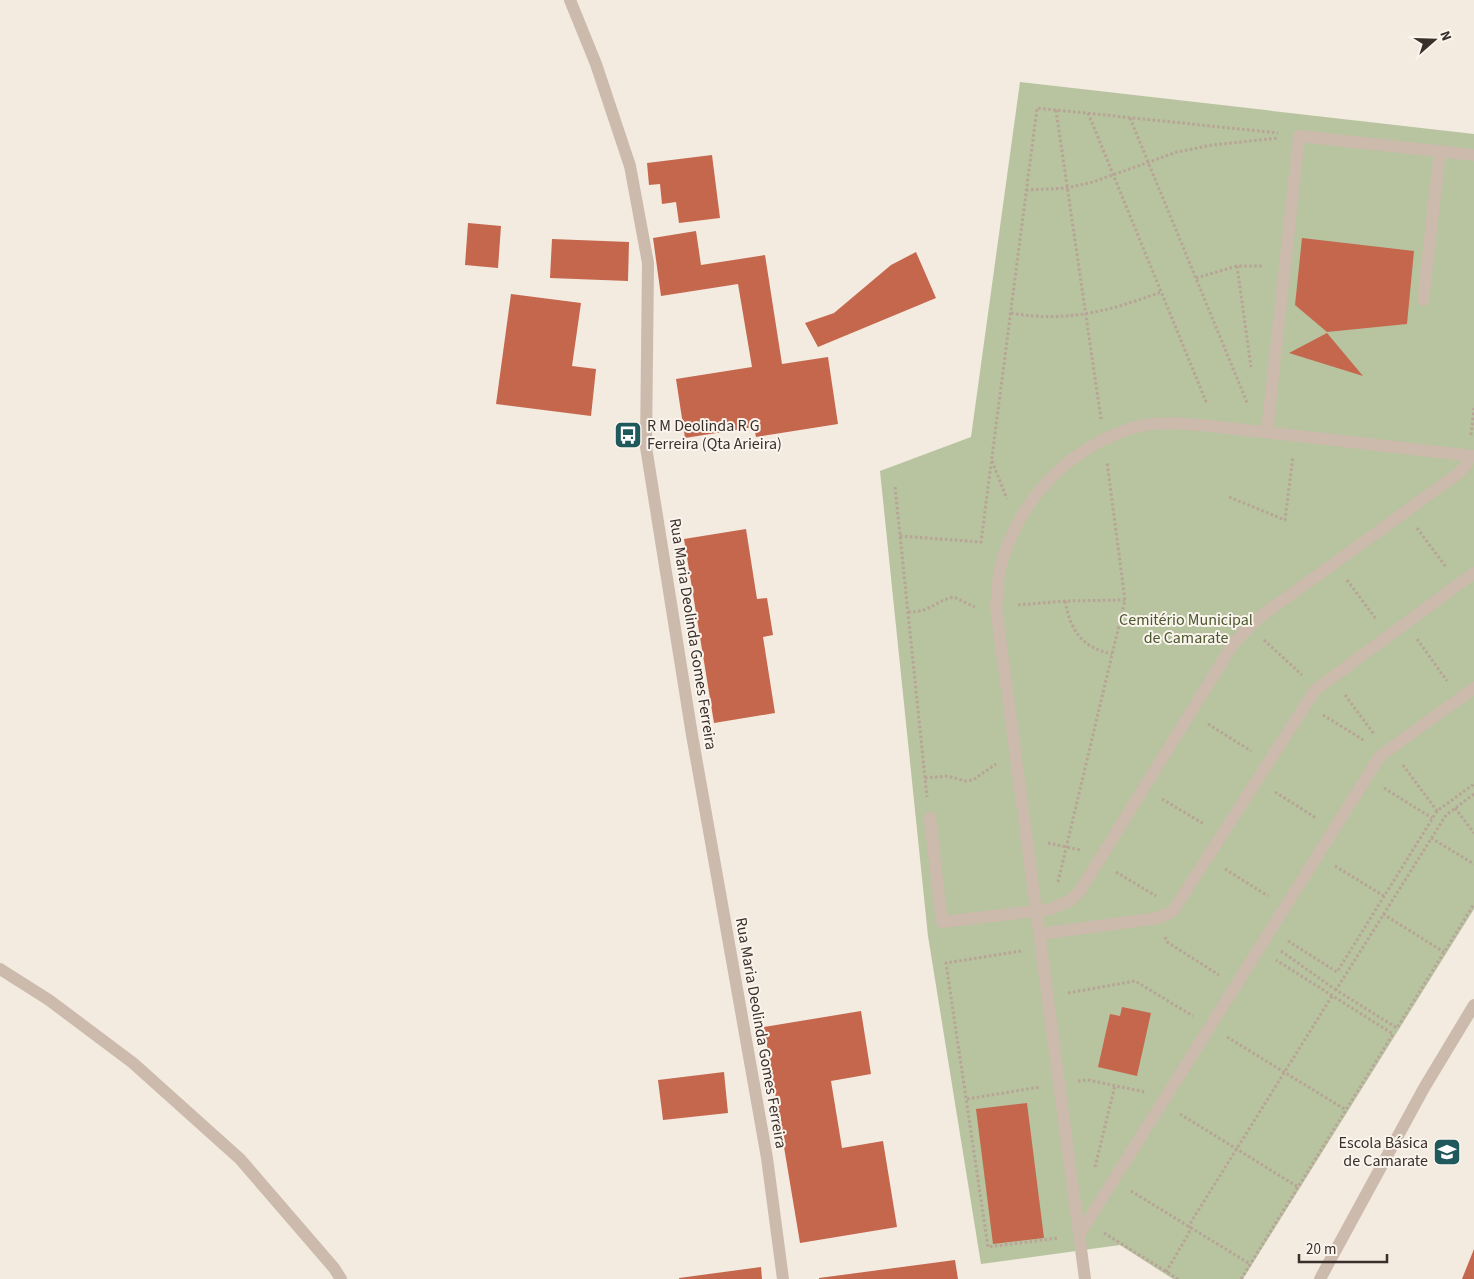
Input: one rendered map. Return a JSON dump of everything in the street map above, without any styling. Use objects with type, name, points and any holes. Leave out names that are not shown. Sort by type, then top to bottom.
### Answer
[{"type":"street","name":"Rua Maria Deolinda Gomes Ferreira","points":[[570,0],[596,64],[630,166],[648,264],[646,447],[692,735],[767,1158],[783,1279]]},
{"type":"street","points":[[1263,432],[1285,268],[1299,136],[1474,154]]},
{"type":"street","points":[[1422,300],[1440,151]]},
{"type":"street","points":[[930,818],[942,922],[1036,910],[1051,909],[1071,900],[1080,891],[1233,644],[1249,626],[1459,474],[1471,457],[1217,427],[1170,423],[1137,427],[1104,439],[1068,462],[1049,479],[1029,502],[1017,523],[1000,567],[996,607],[1017,759],[1036,910],[1085,1279]]},
{"type":"street","points":[[1040,934],[1164,916],[1173,911],[1315,690],[1474,573]]},
{"type":"street","points":[[1079,1235],[1115,1181],[1380,756],[1474,688]]},
{"type":"street","points":[[0,969],[49,1000],[133,1063],[240,1159],[334,1268],[341,1279]]},
{"type":"street","points":[[1320,1279],[1424,1088],[1474,1005]]},
{"type":"path","points":[[900,536],[981,542],[1037,108],[1299,136]]},
{"type":"path","points":[[1051,909],[1125,600],[1104,439],[1056,110]]},
{"type":"path","points":[[1088,113],[1217,427]]},
{"type":"path","points":[[1130,118],[1196,278],[1263,432]]},
{"type":"path","points":[[1026,190],[1067,188],[1113,175],[1148,161],[1212,145],[1299,136]]},
{"type":"path","points":[[1196,278],[1237,266],[1285,268]]},
{"type":"path","points":[[1237,266],[1252,373]]},
{"type":"path","points":[[1011,313],[1052,318],[1085,315],[1108,311],[1161,292]]},
{"type":"path","points":[[1230,497],[1286,520],[1295,435]]},
{"type":"path","points":[[992,460],[1017,523]]},
{"type":"path","points":[[895,487],[930,818]]},
{"type":"path","points":[[1406,512],[1449,572]]},
{"type":"path","points":[[1334,563],[1378,622]]},
{"type":"path","points":[[1065,601],[1072,626],[1084,644],[1112,654]]},
{"type":"path","points":[[1406,623],[1451,685]]},
{"type":"path","points":[[1249,626],[1304,677]]},
{"type":"path","points":[[1332,678],[1377,738]]},
{"type":"path","points":[[1305,704],[1370,744]]},
{"type":"path","points":[[1190,713],[1254,753]]},
{"type":"path","points":[[1391,748],[1437,811]]},
{"type":"path","points":[[925,778],[948,776],[966,781],[973,780],[997,764],[1017,759]]},
{"type":"path","points":[[1366,777],[1432,818]]},
{"type":"path","points":[[1256,781],[1321,821]]},
{"type":"path","points":[[1264,940],[1336,972],[1437,811],[1474,784]]},
{"type":"path","points":[[1144,788],[1208,827]]},
{"type":"path","points":[[1336,990],[1446,815],[1474,794]]},
{"type":"path","points":[[1455,808],[1474,833]]},
{"type":"path","points":[[1431,838],[1474,864]]},
{"type":"path","points":[[1318,855],[1384,896]]},
{"type":"path","points":[[1207,858],[1273,899]]},
{"type":"path","points":[[1264,940],[1336,990],[1396,1028],[1474,904]]},
{"type":"path","points":[[1383,914],[1444,952]]},
{"type":"path","points":[[1240,1279],[1393,1034],[1332,996],[1264,940]]},
{"type":"path","points":[[1042,948],[946,963],[988,1247],[1102,1232],[1178,1279]]},
{"type":"path","points":[[1166,1272],[1189,1233],[1191,1222],[1332,996]]},
{"type":"path","points":[[1095,1169],[1115,1085]]},
{"type":"path","points":[[1115,1181],[1250,1264]]},
{"type":"green space","name":"Cemitério Municipal de Camarate","points":[[1020,82],[1474,134],[1474,909],[1243,1279],[1173,1279],[1120,1245],[981,1264],[928,936],[880,471],[971,437]]},
{"type":"building","points":[[712,155],[720,218],[679,223],[676,202],[662,204],[660,184],[649,185],[647,163]]},
{"type":"building","points":[[468,223],[501,226],[498,268],[465,265]]},
{"type":"building","points":[[696,231],[701,265],[765,255],[782,364],[828,357],[838,424],[756,437],[754,427],[685,438],[676,379],[752,367],[738,284],[661,296],[653,238]]},
{"type":"building","points":[[1302,238],[1414,251],[1407,324],[1327,332],[1295,305]]},
{"type":"building","points":[[552,239],[629,242],[628,281],[550,278]]},
{"type":"building","points":[[916,252],[936,298],[818,347],[805,323],[834,313],[891,265]]},
{"type":"building","points":[[511,294],[581,303],[572,366],[596,369],[591,416],[496,404]]},
{"type":"building","points":[[1327,333],[1363,376],[1289,353]]},
{"type":"building","points":[[746,529],[757,599],[767,598],[773,635],[763,637],[775,713],[714,723],[684,539]]},
{"type":"building","points":[[1122,1007],[1151,1013],[1137,1076],[1098,1067],[1110,1014],[1120,1016]]},
{"type":"building","points":[[861,1011],[871,1074],[831,1081],[842,1148],[883,1141],[897,1227],[800,1243],[764,1027]]},
{"type":"building","points":[[724,1072],[728,1113],[663,1120],[658,1080]]},
{"type":"building","points":[[1027,1103],[1044,1238],[993,1244],[976,1109]]},
{"type":"building","points":[[1474,1249],[1474,1279],[1462,1279]]},
{"type":"building","points":[[955,1260],[958,1279],[819,1279],[819,1278]]},
{"type":"building","points":[[761,1267],[762,1279],[679,1279],[679,1278]]},
{"type":"place","name":"R M Deolinda R G Ferreira (Qta Arieira)","points":[[628,435]]},
{"type":"place","name":"Escola Básica de Camarate","points":[[1447,1152]]}]
